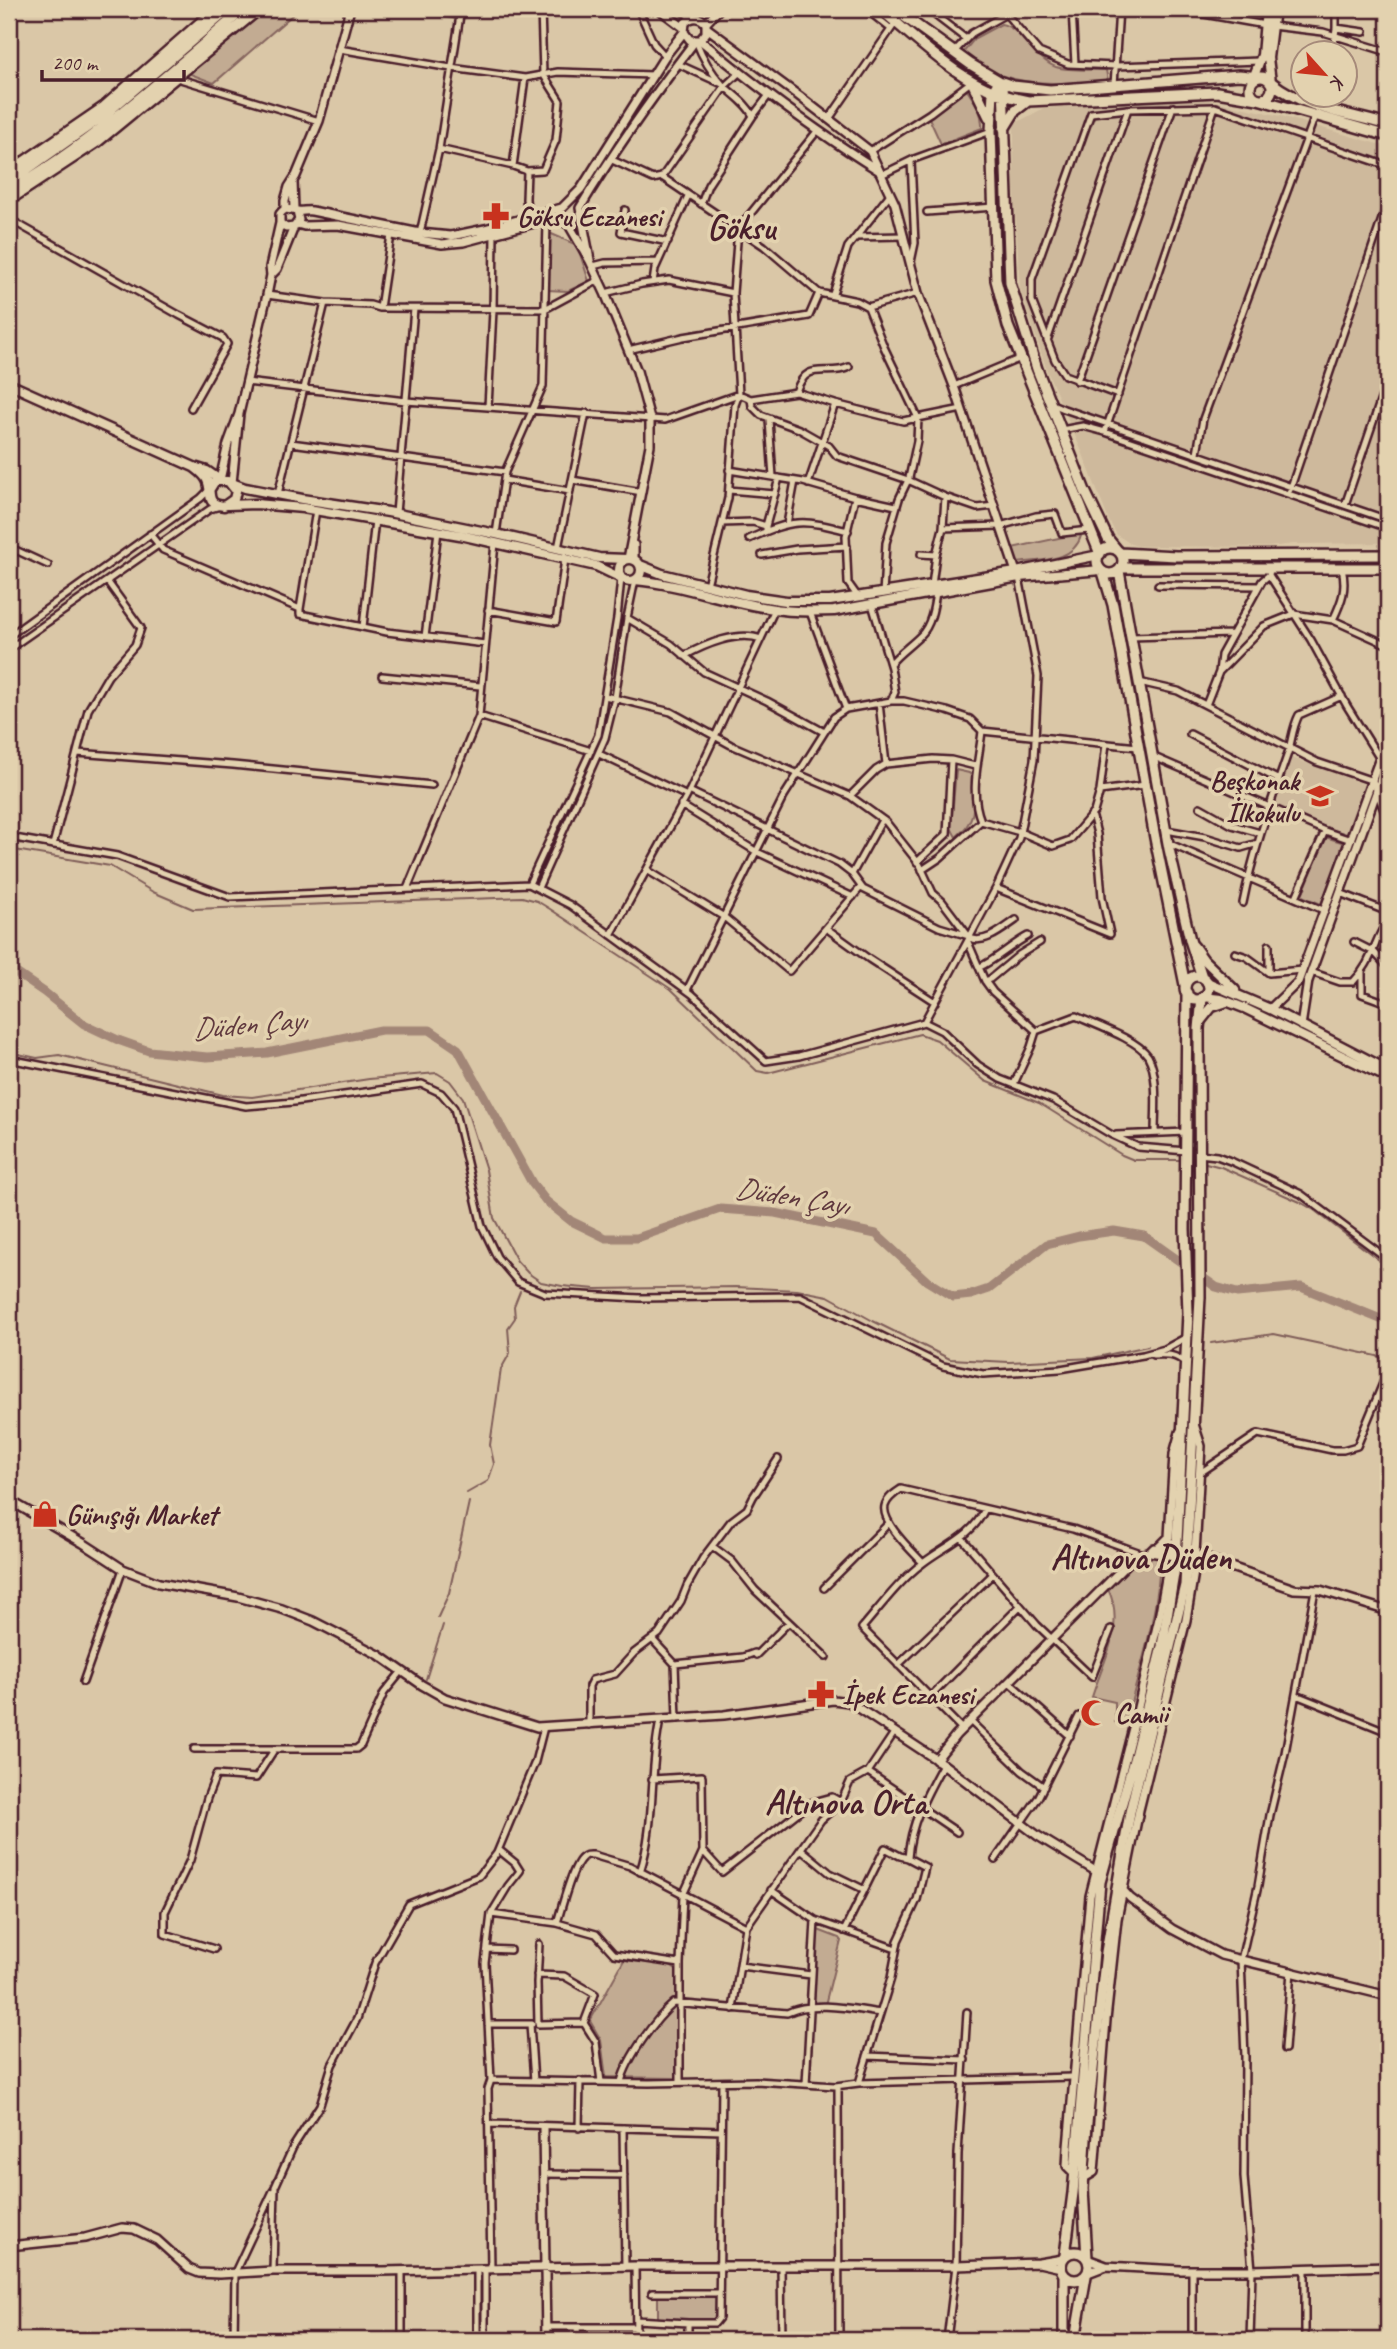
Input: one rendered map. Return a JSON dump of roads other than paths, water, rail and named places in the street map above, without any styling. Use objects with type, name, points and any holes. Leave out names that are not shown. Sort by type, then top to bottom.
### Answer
[{"type":"main road","points":[[9,172],[104,107],[201,22],[226,9]]},
{"type":"main road","points":[[9,182],[103,116],[226,9]]},
{"type":"main road","points":[[9,191],[78,147],[132,105],[244,9]]},
{"type":"main road","points":[[9,200],[97,142],[258,9]]},
{"type":"main road","points":[[880,9],[894,25],[972,81],[1003,96],[1028,101],[1203,91],[1258,99],[1388,136]]},
{"type":"main road","points":[[894,9],[953,53],[1001,82],[1050,90],[1202,78],[1266,78],[1288,94]]},
{"type":"main road","points":[[1258,99],[1269,97],[1273,90],[1268,58],[1266,9]]},
{"type":"main road","points":[[1258,99],[1250,91],[1274,9]]},
{"type":"main road","points":[[972,81],[985,107],[991,128]]},
{"type":"main road","points":[[1001,82],[993,91],[991,128],[996,280],[1008,326],[1099,554],[1097,562],[1113,605],[1145,785],[1186,989],[1185,1229],[1188,1336],[1184,1421],[1187,1554],[1169,1609],[1137,1746],[1100,1872],[1079,2176],[1089,2266],[1075,2340]]},
{"type":"main road","points":[[1001,82],[1010,283],[1037,369],[1061,430],[1108,539],[1123,560],[1120,569],[1130,637],[1168,843],[1190,940],[1208,992],[1202,998],[1200,1022],[1199,1297],[1185,1585],[1130,1812],[1119,1890],[1105,1952],[1079,2176],[1063,2264],[1064,2340]]},
{"type":"main road","points":[[1003,131],[1015,111],[1028,101]]},
{"type":"main road","points":[[1326,108],[1386,124]]},
{"type":"main road","points":[[9,384],[207,471],[219,480],[278,494],[396,513],[597,566],[628,581],[662,583],[775,609],[834,611],[1018,574],[1099,554],[1110,548],[1119,552],[1176,556],[1388,555]]},
{"type":"main road","points":[[194,467],[206,477],[210,498],[224,506],[256,504],[316,510],[558,548],[599,558],[632,561],[662,573],[746,595],[786,601],[830,601],[934,589]]},
{"type":"main road","points":[[210,489],[219,480]]},
{"type":"main road","points":[[224,506],[236,495],[232,483]]},
{"type":"main road","points":[[621,578],[619,567],[632,561]]},
{"type":"main road","points":[[632,561],[640,575],[635,580]]},
{"type":"main road","points":[[1018,574],[1102,571],[1111,574],[1120,569],[1269,572],[1388,568]]},
{"type":"main road","points":[[1190,940],[1204,960],[1242,997]]},
{"type":"main road","points":[[1186,989],[1192,977],[1205,979],[1388,1070]]},
{"type":"main road","points":[[1186,989],[1192,998],[1221,999],[1233,1003],[1388,1078]]},
{"type":"main road","points":[[1200,1022],[1212,1007],[1233,1003]]},
{"type":"main road","points":[[1100,1872],[1120,1873]]},
{"type":"main road","points":[[1099,1892],[1119,1890]]},
{"type":"main road","points":[[1063,2264],[1079,2252],[1087,2258]]},
{"type":"main road","points":[[1063,2264],[1075,2281],[1087,2274]]},
{"type":"street","points":[[292,210],[293,182],[319,121],[350,9]]},
{"type":"street","points":[[419,233],[439,149],[460,12],[424,9]]},
{"type":"street","points":[[439,149],[527,171],[543,170],[556,141],[561,101],[544,74],[541,9]]},
{"type":"street","points":[[638,9],[653,44],[665,57]]},
{"type":"street","points":[[659,9],[684,30],[690,40],[704,37],[706,26],[719,9]]},
{"type":"street","points":[[680,9],[697,15],[706,26],[870,151],[890,194],[918,293],[954,386],[1018,574],[1038,676],[1034,760],[1020,832],[996,888],[924,1022]]},
{"type":"street","points":[[828,119],[894,25],[866,9]]},
{"type":"street","points":[[909,20],[916,9]]},
{"type":"street","points":[[927,9],[966,39]]},
{"type":"street","points":[[1072,9],[1075,64]]},
{"type":"street","points":[[1114,85],[1119,9]]},
{"type":"street","points":[[1176,9],[1268,26],[1323,32],[1388,52]]},
{"type":"street","points":[[1335,36],[1336,9]]},
{"type":"street","points":[[953,53],[972,33],[1005,12],[1039,52],[1068,64],[1116,66],[1260,61]]},
{"type":"street","points":[[592,263],[560,215],[581,189],[684,30],[685,23],[697,15]]},
{"type":"street","points":[[1336,28],[1364,32]]},
{"type":"street","points":[[632,561],[634,534],[650,445],[650,419],[636,371],[592,263],[580,208],[610,159],[677,63],[697,40]]},
{"type":"street","points":[[697,40],[818,131],[880,173]]},
{"type":"street","points":[[697,40],[703,59],[724,85],[748,106],[753,116]]},
{"type":"street","points":[[339,49],[525,78],[536,78],[544,74],[653,75]]},
{"type":"street","points":[[1202,78],[1203,62]]},
{"type":"street","points":[[677,63],[724,85]]},
{"type":"street","points":[[610,159],[653,179],[662,177],[724,85],[740,72]]},
{"type":"street","points":[[177,78],[319,121]]},
{"type":"street","points":[[513,166],[525,78]]},
{"type":"street","points":[[870,151],[930,113],[972,81]]},
{"type":"street","points":[[701,204],[708,185],[769,95]]},
{"type":"street","points":[[1386,124],[1388,103]]},
{"type":"street","points":[[1077,381],[1173,107]]},
{"type":"street","points":[[1105,432],[1215,107]]},
{"type":"street","points":[[1118,394],[1065,375],[1055,360],[1032,301],[1032,279],[1091,113],[1128,109],[1215,107],[1388,166]]},
{"type":"street","points":[[1047,341],[1128,109]]},
{"type":"street","points":[[1197,453],[1203,419],[1315,116]]},
{"type":"street","points":[[880,173],[991,128]]},
{"type":"street","points":[[707,585],[729,490],[735,405],[740,394],[733,293],[738,229],[818,131]]},
{"type":"street","points":[[911,161],[915,243],[911,263]]},
{"type":"street","points":[[527,171],[528,216]]},
{"type":"street","points":[[662,177],[764,246],[819,293],[833,294],[868,307],[918,418],[917,441],[908,480],[896,506],[886,543],[883,594]]},
{"type":"street","points":[[833,294],[848,247],[890,194]]},
{"type":"street","points":[[653,282],[658,262],[688,196]]},
{"type":"street","points":[[1289,494],[1388,201]]},
{"type":"street","points":[[232,483],[239,414],[271,275],[270,267],[280,223],[279,214],[292,210],[312,211],[419,233],[461,234],[565,206],[575,204],[580,208]]},
{"type":"street","points":[[927,212],[994,207]]},
{"type":"street","points":[[271,275],[277,269],[296,225],[299,215],[292,210]]},
{"type":"street","points":[[625,210],[621,232],[668,242]]},
{"type":"street","points":[[9,219],[223,338],[227,344],[191,408]]},
{"type":"street","points":[[280,223],[286,228],[296,225],[338,225],[442,244],[463,242],[547,222],[576,224],[581,219]]},
{"type":"street","points":[[407,889],[479,716],[488,610],[505,472],[543,386],[547,222]]},
{"type":"street","points":[[488,407],[494,234]]},
{"type":"street","points":[[380,308],[391,235]]},
{"type":"street","points":[[856,237],[904,236]]},
{"type":"street","points":[[592,263],[658,262]]},
{"type":"street","points":[[267,295],[380,308],[545,309],[599,280]]},
{"type":"street","points":[[605,293],[670,280],[733,293]]},
{"type":"street","points":[[628,350],[682,337],[809,316],[819,293]]},
{"type":"street","points":[[868,307],[918,293]]},
{"type":"street","points":[[278,494],[325,303]]},
{"type":"street","points":[[396,513],[414,309]]},
{"type":"street","points":[[954,386],[1021,358]]},
{"type":"street","points":[[796,392],[804,376],[816,370],[849,368]]},
{"type":"street","points":[[1345,505],[1388,379]]},
{"type":"street","points":[[246,382],[406,401],[665,420],[740,394],[751,399],[796,392],[903,421],[962,409]]},
{"type":"street","points":[[751,399],[752,406],[761,415],[799,429],[829,446],[837,456],[908,480],[974,508],[994,506]]},
{"type":"street","points":[[1050,403],[1388,520]]},
{"type":"street","points":[[808,484],[835,404]]},
{"type":"street","points":[[558,548],[586,413]]},
{"type":"street","points":[[219,480],[239,414]]},
{"type":"street","points":[[766,528],[775,494],[776,478],[769,420]]},
{"type":"street","points":[[1061,430],[1083,426],[1105,432],[1388,528]]},
{"type":"street","points":[[291,443],[505,472]]},
{"type":"street","points":[[729,470],[795,481],[896,506]]},
{"type":"street","points":[[504,480],[570,491]]},
{"type":"street","points":[[572,480],[642,492]]},
{"type":"street","points":[[787,524],[795,481]]},
{"type":"street","points":[[9,636],[201,499],[210,489]]},
{"type":"street","points":[[729,490],[775,494]]},
{"type":"street","points":[[890,664],[903,649],[922,635],[930,619],[936,555],[943,528],[946,497]]},
{"type":"street","points":[[855,498],[848,531],[848,583],[858,597]]},
{"type":"street","points":[[9,649],[210,509],[224,506]]},
{"type":"street","points":[[316,510],[300,614],[363,627],[485,644]]},
{"type":"street","points":[[943,528],[1000,526],[1055,513],[1062,533],[1089,530]]},
{"type":"street","points":[[363,627],[375,520]]},
{"type":"street","points":[[722,523],[753,522],[766,528]]},
{"type":"street","points":[[750,539],[766,528],[808,522],[848,531]]},
{"type":"street","points":[[425,637],[438,531]]},
{"type":"street","points":[[150,534],[163,550],[300,609]]},
{"type":"street","points":[[762,555],[797,549],[847,546]]},
{"type":"street","points":[[9,547],[48,565]]},
{"type":"street","points":[[921,554],[936,555]]},
{"type":"street","points":[[488,610],[556,622],[565,559]]},
{"type":"street","points":[[1333,620],[1345,593],[1346,583],[1342,568]]},
{"type":"street","points":[[1206,705],[1219,673],[1222,655],[1269,572],[1342,696],[1384,760]]},
{"type":"street","points":[[529,884],[597,735],[621,578]]},
{"type":"street","points":[[538,888],[599,754],[615,698],[626,618],[635,580]]},
{"type":"street","points":[[53,845],[88,710],[108,677],[135,645],[141,628],[107,581]]},
{"type":"street","points":[[1158,585],[1259,586]]},
{"type":"street","points":[[872,604],[890,664],[895,692],[891,701]]},
{"type":"street","points":[[611,935],[688,793],[775,609]]},
{"type":"street","points":[[810,612],[846,709]]},
{"type":"street","points":[[1219,673],[1264,626],[1294,614],[1333,620],[1388,645]]},
{"type":"street","points":[[626,618],[671,644],[704,672],[824,732]]},
{"type":"street","points":[[1130,637],[1232,634]]},
{"type":"street","points":[[684,656],[709,643],[755,637],[761,639]]},
{"type":"street","points":[[382,676],[480,686]]},
{"type":"street","points":[[1139,681],[1178,691],[1317,762],[1373,781]]},
{"type":"street","points":[[605,696],[671,712],[715,737],[850,796],[882,820],[917,862],[933,894],[942,901],[969,939],[985,981],[1006,1005],[1036,1031]]},
{"type":"street","points":[[1243,903],[1268,807],[1290,749],[1293,727],[1299,715],[1342,696]]},
{"type":"street","points":[[687,990],[784,796],[834,717],[846,709],[904,701],[970,719],[982,731],[1138,747]]},
{"type":"street","points":[[879,703],[886,764]]},
{"type":"street","points":[[479,716],[591,751]]},
{"type":"street","points":[[981,821],[977,811],[975,766],[982,731]]},
{"type":"street","points":[[1190,734],[1279,780]]},
{"type":"street","points":[[1301,1026],[1311,972],[1376,792],[1388,736]]},
{"type":"street","points":[[981,821],[1020,832],[1053,846],[1070,840],[1092,814],[1100,791],[1106,744]]},
{"type":"street","points":[[77,753],[432,785]]},
{"type":"street","points":[[599,754],[839,864],[852,874],[862,887],[939,927],[969,939],[984,939],[1016,920]]},
{"type":"street","points":[[1152,756],[1351,840]]},
{"type":"street","points":[[850,796],[876,770],[886,764],[933,759],[975,766]]},
{"type":"street","points":[[917,862],[947,834],[951,760]]},
{"type":"street","points":[[1270,1010],[1298,982],[1323,910],[1373,781],[1384,760]]},
{"type":"street","points":[[1373,781],[1388,821]]},
{"type":"street","points":[[1100,791],[1145,785]]},
{"type":"street","points":[[681,805],[757,852],[853,897]]},
{"type":"street","points":[[1200,807],[1232,825],[1260,834]]},
{"type":"street","points":[[996,888],[1110,934],[1102,897],[1097,834],[1092,814]]},
{"type":"street","points":[[852,874],[882,820]]},
{"type":"street","points":[[922,870],[940,858],[981,821]]},
{"type":"street","points":[[1166,830],[1205,837],[1241,848],[1258,843]]},
{"type":"street","points":[[1296,897],[1325,831]]},
{"type":"street","points":[[9,837],[117,856],[230,897],[529,884],[569,905],[687,990],[766,1061],[799,1056],[924,1022],[942,1031],[978,1065],[1000,1079],[1053,1100],[1112,1135],[1138,1147],[1186,1151]]},
{"type":"street","points":[[1168,843],[1323,910]]},
{"type":"street","points":[[647,870],[724,917],[789,971],[862,887]]},
{"type":"street","points":[[1340,893],[1388,912]]},
{"type":"street","points":[[1311,972],[1340,982],[1353,982],[1374,952],[1380,932],[1388,920]]},
{"type":"street","points":[[826,928],[935,1002]]},
{"type":"street","points":[[980,967],[1010,945],[1028,936]]},
{"type":"street","points":[[985,981],[1040,942]]},
{"type":"street","points":[[1354,942],[1374,952],[1388,967]]},
{"type":"street","points":[[1269,945],[1269,973]]},
{"type":"street","points":[[1236,953],[1247,957],[1269,973],[1302,970]]},
{"type":"street","points":[[1362,972],[1362,994],[1387,1003]]},
{"type":"street","points":[[1036,1031],[1076,1016],[1141,1048],[1150,1060],[1155,1087],[1154,1133]]},
{"type":"street","points":[[1014,1084],[1036,1031]]},
{"type":"street","points":[[9,1059],[246,1107],[422,1084],[441,1093],[454,1108],[482,1226],[497,1257],[518,1282],[545,1293],[640,1298],[800,1296],[943,1366],[984,1374],[1060,1369],[1143,1355],[1165,1349],[1188,1336]]},
{"type":"street","points":[[1112,1135],[1186,1132]]},
{"type":"street","points":[[1199,1154],[1217,1156],[1233,1162],[1301,1194],[1388,1258]]},
{"type":"street","points":[[1143,1355],[1173,1355],[1180,1357],[1187,1364]]},
{"type":"street","points":[[1200,1473],[1258,1434],[1332,1450],[1357,1446],[1388,1371]]},
{"type":"street","points":[[1159,1548],[1169,1536],[1174,1454],[1184,1421]]},
{"type":"street","points":[[1187,1554],[1200,1473],[1201,1446],[1194,1424]]},
{"type":"street","points":[[589,1725],[589,1686],[592,1680],[615,1674],[659,1634],[712,1546],[731,1521],[747,1509],[778,1459]]},
{"type":"street","points":[[923,1563],[885,1515],[889,1498],[901,1489],[1073,1528],[1147,1553],[1187,1554]]},
{"type":"street","points":[[9,1500],[123,1569],[159,1583],[238,1597],[282,1609],[331,1629],[379,1655],[445,1698],[500,1717],[544,1727],[724,1716],[833,1700],[849,1702],[939,1762],[1067,1855],[1100,1872]]},
{"type":"street","points":[[962,1729],[862,1628],[923,1563],[962,1538],[985,1509]]},
{"type":"street","points":[[824,1588],[889,1523]]},
{"type":"street","points":[[962,1538],[1051,1640],[1092,1677],[1111,1629]]},
{"type":"street","points":[[712,1546],[732,1561],[755,1590],[826,1657]]},
{"type":"street","points":[[908,1858],[909,1847],[939,1762],[962,1729],[1132,1559],[1159,1548],[1187,1554],[1294,1589],[1315,1590],[1388,1611]]},
{"type":"street","points":[[1195,1566],[1186,1620],[1119,1890],[1172,1929],[1221,1955],[1388,1996]]},
{"type":"street","points":[[1079,2176],[1068,2166],[1073,2077],[1090,1896],[1100,1872],[1159,1618],[1168,1567]]},
{"type":"street","points":[[83,1682],[123,1569]]},
{"type":"street","points":[[898,1665],[993,1574]]},
{"type":"street","points":[[1250,2340],[1252,2270],[1244,2177],[1245,2057],[1241,1960],[1315,1590]]},
{"type":"street","points":[[929,1698],[1020,1606]]},
{"type":"street","points":[[1180,1607],[1186,1620]]},
{"type":"street","points":[[1159,1618],[1169,1609]]},
{"type":"street","points":[[675,1664],[755,1654],[789,1622]]},
{"type":"street","points":[[652,1639],[675,1664],[677,1719]]},
{"type":"street","points":[[194,1749],[356,1749],[362,1745],[384,1693],[402,1671]]},
{"type":"street","points":[[1009,1682],[1070,1736]]},
{"type":"street","points":[[1296,1695],[1388,1732]]},
{"type":"street","points":[[995,1860],[1044,1787],[1079,1716]]},
{"type":"street","points":[[640,1872],[648,1829],[654,1750],[660,1721]]},
{"type":"street","points":[[970,1721],[1022,1771],[1044,1787]]},
{"type":"street","points":[[234,2340],[235,2272],[293,2147],[320,2105],[332,2065],[358,2019],[374,1963],[409,1904],[479,1876],[499,1850],[535,1762],[544,1727]]},
{"type":"street","points":[[733,2009],[746,1927],[821,1819],[841,1802],[850,1783],[868,1772],[894,1733]]},
{"type":"street","points":[[214,1949],[165,1934],[165,1912],[190,1860],[216,1775],[256,1778],[274,1750]]},
{"type":"street","points":[[868,1772],[957,1832]]},
{"type":"street","points":[[652,1779],[702,1776],[703,1851],[683,1895],[680,2082]]},
{"type":"street","points":[[703,1851],[722,1872],[810,1803],[832,1797],[841,1802]]},
{"type":"street","points":[[844,1931],[885,1848],[925,1867],[917,1900],[896,1949],[859,2083]]},
{"type":"street","points":[[801,1849],[830,1873],[863,1889]]},
{"type":"street","points":[[485,2340],[488,2089],[491,2080],[485,1963],[491,1914],[520,1871],[515,1863],[499,1850]]},
{"type":"street","points":[[557,1923],[579,1860],[593,1855],[630,1866],[746,1927]]},
{"type":"street","points":[[771,1890],[815,1920],[896,1949]]},
{"type":"street","points":[[491,1914],[557,1923],[597,1934],[614,1954],[680,1964]]},
{"type":"street","points":[[806,2084],[808,2008],[815,1920]]},
{"type":"street","points":[[538,2024],[539,1944]]},
{"type":"street","points":[[487,1949],[510,1950]]},
{"type":"street","points":[[740,1966],[811,1975]]},
{"type":"street","points":[[1285,2049],[1291,1971]]},
{"type":"street","points":[[537,1975],[564,1976],[595,1994],[584,2023]]},
{"type":"street","points":[[621,2082],[624,2070],[664,2011],[674,2003],[787,2013],[795,2009],[828,2007],[880,2013]]},
{"type":"street","points":[[947,2340],[956,2266],[958,2154],[967,2012]]},
{"type":"street","points":[[488,2024],[584,2023]]},
{"type":"street","points":[[584,2023],[596,2042],[601,2082]]},
{"type":"street","points":[[530,2024],[534,2081]]},
{"type":"street","points":[[867,2056],[965,2060]]},
{"type":"street","points":[[491,2080],[756,2081],[838,2086],[859,2083],[1073,2077]]},
{"type":"street","points":[[579,2128],[580,2081]]},
{"type":"street","points":[[546,2327],[718,2321],[722,2081]]},
{"type":"street","points":[[838,2086],[839,2340]]},
{"type":"street","points":[[489,2124],[721,2131]]},
{"type":"street","points":[[543,2127],[546,2340]]},
{"type":"street","points":[[623,2128],[625,2267]]},
{"type":"street","points":[[544,2174],[624,2175]]},
{"type":"street","points":[[273,2271],[275,2187]]},
{"type":"street","points":[[9,2246],[85,2238],[122,2228],[134,2229],[157,2240],[189,2269],[199,2273],[635,2266],[1063,2264]]},
{"type":"street","points":[[1087,2258],[1106,2266],[1192,2270],[1388,2266]]},
{"type":"street","points":[[635,2266],[636,2340]]},
{"type":"street","points":[[1087,2274],[1106,2266]]},
{"type":"street","points":[[781,2267],[782,2340]]},
{"type":"street","points":[[477,2340],[484,2269]]},
{"type":"street","points":[[1305,2269],[1305,2340]]},
{"type":"street","points":[[1192,2270],[1192,2340]]},
{"type":"street","points":[[402,2271],[402,2340]]},
{"type":"street","points":[[652,2293],[719,2293]]},
{"type":"street","points":[[688,2323],[688,2340]]},
{"type":"street","points":[[577,2327],[578,2340]]},
{"type":"waterway","points":[[9,849],[110,866],[153,892],[193,909],[522,897],[537,901],[550,909],[671,989],[757,1071],[768,1073],[920,1034],[937,1040],[985,1081],[1039,1103],[1122,1155],[1134,1160],[1182,1160]]},
{"type":"waterway","name":"Düden Çayı","points":[[9,968],[84,1024],[149,1051],[207,1057],[267,1053],[381,1030],[430,1030],[458,1049],[532,1183],[546,1201],[571,1221],[606,1238],[637,1238],[720,1209],[775,1213],[876,1234],[927,1281],[953,1297],[989,1289],[1047,1244],[1114,1231],[1144,1236],[1216,1287],[1237,1293],[1301,1287],[1388,1322]]},
{"type":"waterway","points":[[9,1052],[37,1058],[59,1055],[223,1095],[252,1097],[369,1079],[437,1073],[450,1081],[463,1098],[486,1170],[494,1218],[517,1261],[541,1282],[596,1289],[736,1287],[797,1290],[828,1296],[950,1359],[1009,1362],[1093,1358],[1148,1346]]},
{"type":"waterway","points":[[1202,1162],[1221,1167],[1300,1202],[1388,1267]]},
{"type":"waterway","points":[[467,1493],[488,1481],[494,1464],[490,1445],[501,1369],[510,1353],[508,1328],[515,1318],[514,1306],[520,1291]]},
{"type":"waterway","points":[[1211,1343],[1274,1334],[1377,1356],[1388,1362]]},
{"type":"waterway","points":[[438,1617],[449,1593],[469,1502]]},
{"type":"waterway","points":[[426,1679],[443,1625]]},
{"type":"place","name":"Göksu Eczanesi","points":[[496,216]]},
{"type":"place","name":"Beşkonak İlkokulu","points":[[1320,796]]},
{"type":"place","name":"Günışığı Market","points":[[45,1514]]},
{"type":"place","name":"İpek Eczanesi","points":[[821,1694]]},
{"type":"place","name":"Camii","points":[[1094,1713]]},
{"type":"district","name":"Göksu","points":[[741,227]]},
{"type":"district","name":"Altınova Düden","points":[[1141,1557]]},
{"type":"district","name":"Altınova Orta","points":[[846,1802]]}]
